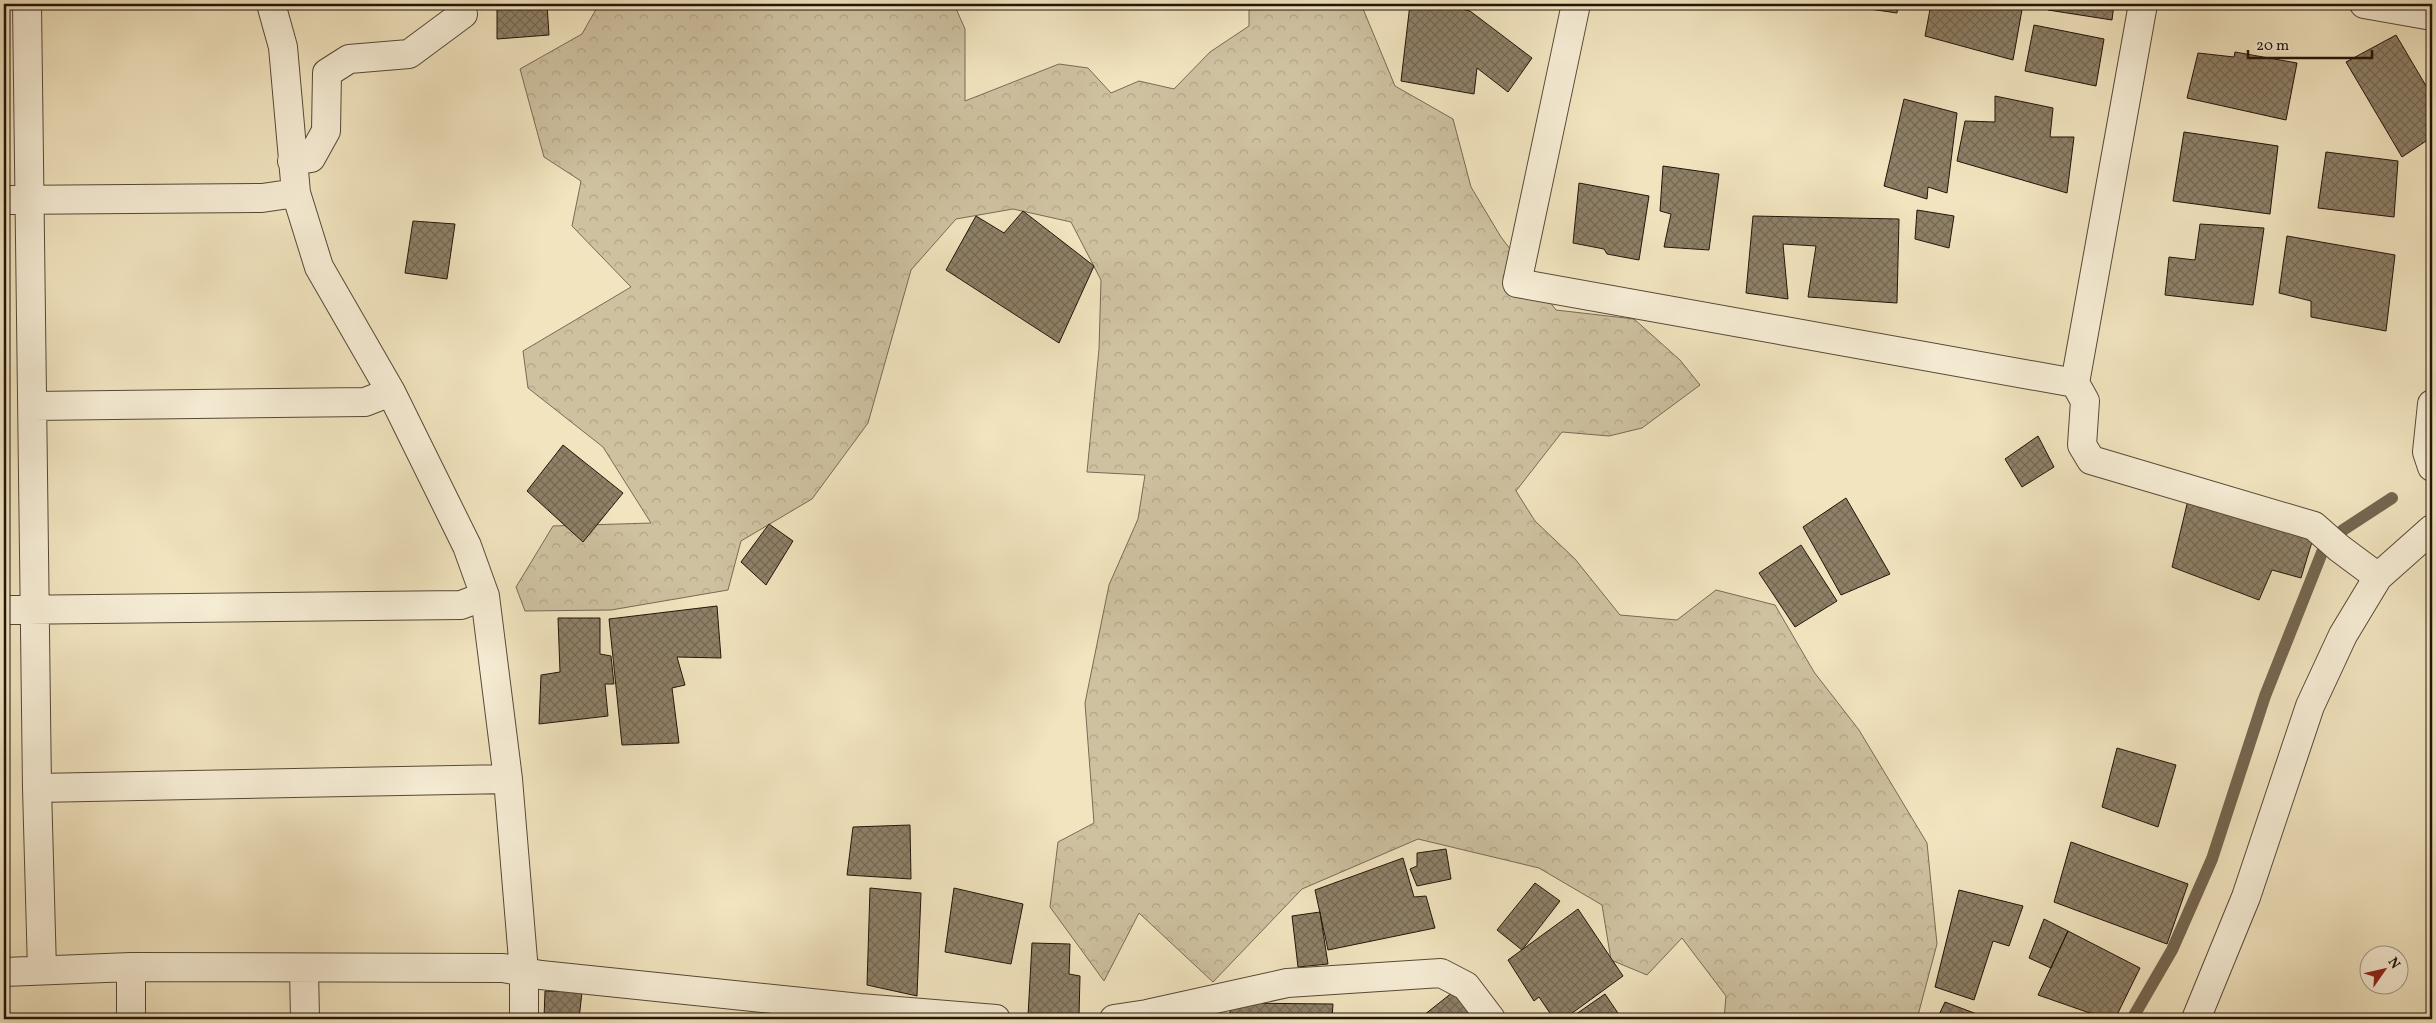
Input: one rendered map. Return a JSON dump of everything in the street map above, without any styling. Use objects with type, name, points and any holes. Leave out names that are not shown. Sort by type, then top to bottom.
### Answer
[{"type":"street","points":[[27,4],[17,200],[32,406],[37,788],[42,970]]},
{"type":"street","points":[[271,4],[283,47],[296,193],[319,267],[391,392],[467,546],[485,596],[508,779],[524,972],[524,1019]]},
{"type":"street","points":[[1576,4],[1517,283],[2075,383]]},
{"type":"street","points":[[2142,4],[2075,383],[2085,401],[2082,445],[2091,460],[2314,526],[2331,542],[2378,577]]},
{"type":"street","points":[[2364,4],[2432,16]]},
{"type":"street","points":[[292,161],[311,158],[326,131],[327,73],[349,59],[409,54],[463,14]]},
{"type":"street","points":[[17,200],[262,198],[296,193]]},
{"type":"street","points":[[32,406],[365,402],[391,392]]},
{"type":"street","points":[[2432,404],[2426,452],[2432,467]]},
{"type":"street","points":[[2196,1019],[2246,897],[2310,706],[2343,635],[2378,577],[2432,529]]},
{"type":"street","points":[[4,610],[461,605],[485,596]]},
{"type":"street","points":[[37,788],[508,779]]},
{"type":"street","points":[[4,972],[131,967],[304,969],[503,968],[524,972],[860,1008],[996,1019]]},
{"type":"street","points":[[131,967],[131,1019]]},
{"type":"street","points":[[304,969],[305,1019]]},
{"type":"street","points":[[1114,1019],[1147,1014],[1288,984],[1441,973],[1466,986],[1491,1019]]},
{"type":"green space","points":[[599,4],[954,4],[965,29],[965,101],[1059,64],[1088,68],[1111,93],[1139,81],[1174,89],[1210,52],[1249,26],[1249,4],[1361,4],[1395,86],[1453,119],[1471,187],[1501,237],[1556,310],[1634,319],[1680,360],[1700,385],[1642,428],[1609,436],[1562,432],[1516,491],[1535,521],[1575,559],[1620,615],[1677,620],[1716,590],[1775,605],[1814,672],[1859,730],[1927,843],[1937,944],[1917,1019],[1724,1019],[1726,996],[1682,938],[1647,975],[1611,960],[1602,905],[1539,868],[1418,839],[1302,889],[1213,982],[1139,913],[1104,981],[1050,907],[1058,842],[1094,823],[1085,703],[1109,585],[1138,519],[1145,475],[1087,472],[1099,349],[1101,280],[1071,222],[1013,209],[956,219],[911,270],[868,423],[812,499],[741,541],[728,590],[611,610],[525,611],[516,587],[553,526],[651,523],[603,447],[528,388],[523,351],[631,287],[572,226],[581,181],[544,157],[520,69],[582,34]]},
{"type":"building","points":[[497,4],[547,4],[549,35],[497,39]]},
{"type":"building","points":[[1410,4],[1438,4],[1470,11],[1532,58],[1508,92],[1477,68],[1474,94],[1401,81]]},
{"type":"building","points":[[1835,4],[1898,4],[1897,13]]},
{"type":"building","points":[[1931,4],[2023,4],[2013,60],[1925,36]]},
{"type":"building","points":[[2049,4],[2114,4],[2112,20],[2048,10]]},
{"type":"building","points":[[2034,25],[2104,39],[2096,86],[2025,71]]},
{"type":"building","points":[[2396,35],[2432,96],[2432,119],[2428,122],[2432,130],[2432,137],[2402,157],[2346,62]]},
{"type":"building","points":[[2235,52],[2297,63],[2286,120],[2187,98],[2198,53],[2234,57]]},
{"type":"building","points":[[1995,96],[2053,108],[2050,137],[2074,137],[2067,193],[1957,161],[1965,121],[1995,122]]},
{"type":"building","points":[[1904,99],[1957,113],[1947,193],[1928,187],[1927,199],[1884,186]]},
{"type":"building","points":[[2184,132],[2278,146],[2270,214],[2173,201]]},
{"type":"building","points":[[2326,152],[2398,161],[2394,217],[2318,208]]},
{"type":"building","points":[[1663,166],[1719,174],[1709,250],[1664,247],[1671,214],[1660,211]]},
{"type":"building","points":[[1579,183],[1649,196],[1639,260],[1607,254],[1604,249],[1573,243]]},
{"type":"building","points":[[1917,210],[1954,216],[1949,248],[1915,239]]},
{"type":"building","points":[[1023,211],[1094,266],[1059,343],[946,270],[976,216],[1004,233]]},
{"type":"building","points":[[1753,216],[1899,219],[1897,303],[1808,297],[1816,246],[1783,244],[1788,299],[1746,293]]},
{"type":"building","points":[[413,221],[455,224],[447,279],[405,273]]},
{"type":"building","points":[[2200,224],[2264,228],[2253,305],[2165,295],[2169,257],[2195,260]]},
{"type":"building","points":[[2287,236],[2395,255],[2386,331],[2311,317],[2311,301],[2279,293]]},
{"type":"building","points":[[2038,436],[2054,467],[2022,487],[2005,459]]},
{"type":"building","points":[[563,445],[623,493],[583,542],[527,491]]},
{"type":"building","points":[[1846,498],[1890,574],[1841,595],[1803,527]]},
{"type":"building","points":[[2188,500],[2315,532],[2301,578],[2272,570],[2259,600],[2172,567]]},
{"type":"building","points":[[769,524],[793,541],[766,585],[741,562]]},
{"type":"building","points":[[1801,545],[1837,601],[1795,627],[1759,573]]},
{"type":"building","points":[[717,606],[721,658],[677,657],[685,685],[672,688],[679,743],[622,745],[609,619]]},
{"type":"building","points":[[558,618],[600,618],[600,654],[611,656],[614,684],[605,684],[608,716],[539,724],[541,675],[560,672]]},
{"type":"building","points":[[2117,748],[2176,765],[2158,827],[2102,807]]},
{"type":"building","points":[[910,825],[911,879],[847,875],[853,827]]},
{"type":"building","points":[[2071,842],[2188,884],[2167,944],[2054,902]]},
{"type":"building","points":[[1446,849],[1451,879],[1417,886],[1410,869],[1417,866],[1417,853]]},
{"type":"building","points":[[1403,858],[1414,897],[1426,896],[1435,928],[1328,950],[1315,890]]},
{"type":"building","points":[[1535,883],[1560,901],[1522,950],[1497,930]]},
{"type":"building","points":[[870,888],[921,893],[917,996],[867,985]]},
{"type":"building","points":[[954,888],[1023,904],[1011,964],[945,952]]},
{"type":"building","points":[[1959,890],[2023,906],[2009,946],[1993,941],[1974,1000],[1935,987]]},
{"type":"building","points":[[1578,909],[1623,976],[1564,1019],[1554,1019],[1539,997],[1534,1001],[1508,960]]},
{"type":"building","points":[[1320,912],[1328,964],[1298,967],[1292,916]]},
{"type":"building","points":[[2044,919],[2068,931],[2051,968],[2029,958]]},
{"type":"building","points":[[2068,931],[2140,968],[2115,1019],[2107,1019],[2038,995]]},
{"type":"building","points":[[1032,943],[1070,944],[1069,974],[1080,976],[1079,1016],[1028,1016]]},
{"type":"building","points":[[545,991],[582,992],[579,1019],[544,1019]]},
{"type":"building","points":[[1453,992],[1475,1019],[1419,1019]]},
{"type":"building","points":[[1605,994],[1622,1019],[1569,1019]]},
{"type":"building","points":[[1945,1002],[1990,1019],[1937,1019]]},
{"type":"building","points":[[1230,1003],[1333,1004],[1332,1019],[1230,1019]]},
{"type":"building","points":[[638,1014],[638,1019],[597,1019]]},
{"type":"waterway","points":[[2132,1019],[2172,950],[2212,859],[2265,696],[2323,550],[2343,530],[2392,498]]}]
